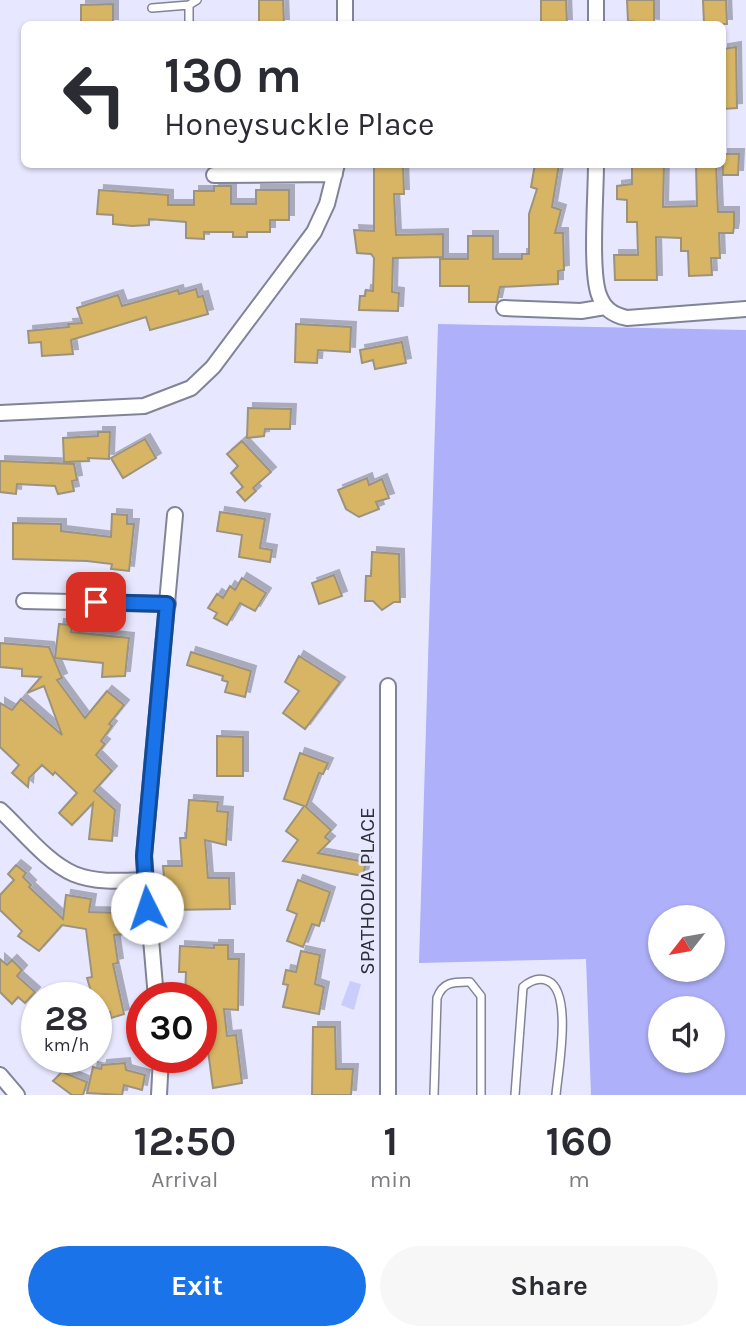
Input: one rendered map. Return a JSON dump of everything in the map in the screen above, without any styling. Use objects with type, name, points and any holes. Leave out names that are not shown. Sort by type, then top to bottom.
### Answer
[{"type":"street","points":[[345,0],[345,21]]},
{"type":"street","points":[[596,0],[596,21]]},
{"type":"street","points":[[596,168],[597,281],[605,307],[614,315],[626,318],[746,309]]},
{"type":"street","points":[[0,413],[144,406],[191,388],[213,367],[314,232],[327,204],[336,169],[214,175]]},
{"type":"street","points":[[504,308],[581,311],[605,307]]},
{"type":"street","points":[[155,982],[144,856],[176,515]]},
{"type":"street","points":[[24,601],[167,604]]},
{"type":"street","name":"SPATHODIA PLACE","points":[[388,686],[388,1095]]},
{"type":"street","points":[[0,810],[59,865],[74,874],[108,881],[145,880]]},
{"type":"street","points":[[159,1095],[160,1073]]},
{"type":"street","points":[[0,1075],[17,1095]]},
{"type":"lane","points":[[152,8],[189,5],[197,0]]},
{"type":"lane","points":[[189,5],[189,21]]},
{"type":"lane","points":[[515,1095],[521,997],[523,988],[535,980],[545,980],[554,985],[563,1002],[556,1095]]},
{"type":"lane","points":[[434,1095],[437,998],[442,988],[450,982],[475,985],[481,996],[481,1095]]},
{"type":"shaded area","points":[[438,324],[746,330],[746,1095],[591,1095],[586,959],[419,963]]},
{"type":"shaded area","points":[[350,981],[361,984],[354,1010],[341,1005]]},
{"type":"building","points":[[259,0],[283,0],[284,21],[259,21]]},
{"type":"building","points":[[541,0],[566,0],[567,21],[541,21]]},
{"type":"building","points":[[627,0],[654,0],[654,21],[628,21]]},
{"type":"building","points":[[703,0],[726,0],[727,24],[726,21],[704,21]]},
{"type":"building","points":[[113,4],[113,21],[81,21],[81,5]]},
{"type":"building","points":[[736,47],[737,108],[726,109],[726,49]]},
{"type":"building","points":[[726,154],[739,154],[738,175],[723,175]]},
{"type":"building","points":[[374,168],[403,168],[404,194],[394,194],[396,235],[443,234],[443,257],[393,258],[392,292],[399,293],[398,311],[359,310],[360,296],[365,296],[366,290],[373,291],[374,258],[371,254],[357,253],[354,230],[374,231]]},
{"type":"building","points":[[534,168],[558,168],[552,207],[561,210],[555,233],[563,233],[564,270],[558,271],[558,284],[500,287],[497,302],[469,302],[469,286],[440,286],[440,259],[468,259],[468,236],[493,236],[493,259],[522,259],[522,254],[529,254],[529,214],[537,189],[531,187]]},
{"type":"building","points":[[632,168],[664,168],[663,207],[697,206],[696,168],[716,168],[718,212],[734,212],[734,227],[733,233],[719,233],[720,258],[711,258],[712,275],[689,276],[688,251],[681,251],[681,238],[656,237],[657,280],[615,280],[614,255],[638,255],[637,222],[627,222],[627,200],[617,199],[617,186],[632,184]]},
{"type":"building","points":[[214,186],[231,186],[231,204],[256,204],[256,190],[289,190],[289,220],[270,220],[270,232],[247,232],[247,237],[233,237],[233,232],[204,232],[204,239],[186,238],[186,222],[149,219],[149,225],[132,226],[113,224],[113,215],[97,214],[99,190],[168,195],[168,205],[194,205],[194,191],[214,191]]},
{"type":"building","points":[[196,289],[198,297],[203,296],[208,314],[150,330],[146,317],[71,340],[73,354],[42,356],[41,342],[29,343],[28,331],[82,323],[77,308],[118,295],[122,306],[178,290],[179,294]]},
{"type":"building","points":[[296,324],[351,327],[350,352],[318,350],[317,363],[295,362]]},
{"type":"building","points":[[402,342],[406,363],[375,369],[373,360],[362,363],[360,350]]},
{"type":"building","points":[[248,408],[291,409],[290,429],[265,429],[264,436],[247,438]]},
{"type":"building","points":[[98,432],[110,432],[109,459],[88,458],[89,461],[64,462],[63,438],[98,436]]},
{"type":"building","points":[[145,439],[156,458],[123,478],[111,458]]},
{"type":"building","points":[[242,441],[271,472],[253,488],[256,491],[245,501],[237,492],[243,487],[231,473],[238,466],[227,454]]},
{"type":"building","points":[[0,461],[74,464],[77,480],[72,481],[74,491],[58,494],[55,486],[17,484],[16,494],[0,492]]},
{"type":"building","points":[[367,478],[369,485],[382,479],[389,498],[376,502],[379,509],[359,517],[346,509],[338,490]]},
{"type":"building","points":[[220,512],[265,519],[260,548],[272,550],[270,562],[239,557],[242,535],[217,531]]},
{"type":"building","points":[[112,514],[127,515],[127,524],[134,524],[129,571],[111,569],[112,564],[87,561],[13,559],[13,523],[61,524],[61,531],[111,537]]},
{"type":"building","points":[[372,552],[399,554],[400,602],[394,602],[382,610],[373,601],[365,601],[366,576],[371,576]]},
{"type":"building","points":[[334,575],[342,596],[319,604],[312,583]]},
{"type":"building","points":[[242,578],[266,593],[255,611],[240,603],[227,625],[214,618],[217,613],[208,608],[217,594],[223,598],[230,586],[235,590]]},
{"type":"building","points":[[59,624],[72,625],[71,632],[129,638],[125,676],[102,677],[103,663],[55,658]]},
{"type":"building","points":[[0,643],[49,647],[62,678],[57,680],[85,718],[107,691],[124,705],[109,724],[112,726],[101,741],[105,744],[96,755],[112,771],[94,791],[115,810],[112,841],[89,839],[93,803],[72,825],[59,813],[77,793],[55,772],[53,775],[42,765],[29,778],[28,787],[12,773],[19,765],[0,747],[0,703],[12,710],[21,699],[62,735],[44,686],[27,693],[41,677],[22,676],[22,669],[0,667]]},
{"type":"building","points":[[191,652],[251,671],[245,697],[225,692],[228,682],[222,680],[223,676],[187,665]]},
{"type":"building","points":[[299,656],[340,682],[305,729],[283,713],[299,691],[285,682]]},
{"type":"building","points":[[217,736],[243,737],[243,776],[217,776]]},
{"type":"building","points":[[300,753],[328,763],[323,774],[319,773],[306,807],[331,830],[325,837],[330,841],[318,853],[366,862],[363,876],[283,861],[298,840],[286,831],[304,806],[284,799]]},
{"type":"building","points":[[189,800],[218,802],[217,811],[228,812],[226,845],[205,840],[208,878],[229,878],[230,909],[167,910],[163,866],[182,866],[180,838],[186,838]]},
{"type":"building","points":[[16,865],[26,873],[23,877],[31,885],[29,887],[63,919],[66,895],[91,899],[89,912],[124,913],[126,934],[114,935],[118,963],[113,964],[124,1014],[112,1018],[112,982],[88,982],[87,978],[92,977],[86,929],[62,925],[39,951],[18,936],[22,931],[0,910],[0,895],[14,880],[8,874]]},
{"type":"building","points":[[298,880],[330,892],[319,926],[312,924],[303,947],[287,941],[297,914],[287,910]]},
{"type":"building","points":[[214,945],[228,945],[228,959],[239,959],[238,1010],[224,1009],[227,1036],[236,1035],[242,1083],[213,1088],[211,1073],[217,1073],[217,982],[186,982],[186,972],[179,972],[180,946],[214,948]]},
{"type":"building","points":[[301,951],[320,955],[315,984],[324,987],[319,1014],[283,1007],[288,985],[283,984],[286,970],[296,972]]},
{"type":"building","points":[[0,959],[7,965],[12,960],[22,970],[17,976],[24,982],[21,982],[21,1000],[18,997],[12,1004],[0,992]]},
{"type":"building","points":[[313,1027],[335,1027],[336,1069],[353,1069],[351,1095],[312,1095]]},
{"type":"building","points":[[125,1063],[126,1073],[145,1075],[142,1090],[124,1085],[122,1095],[87,1093],[92,1073],[112,1073],[112,1064]]},
{"type":"building","points":[[64,1073],[87,1082],[83,1095],[72,1095],[53,1081]]},
{"type":"route","points":[[96,602],[167,604],[144,856],[147,908]]}]
